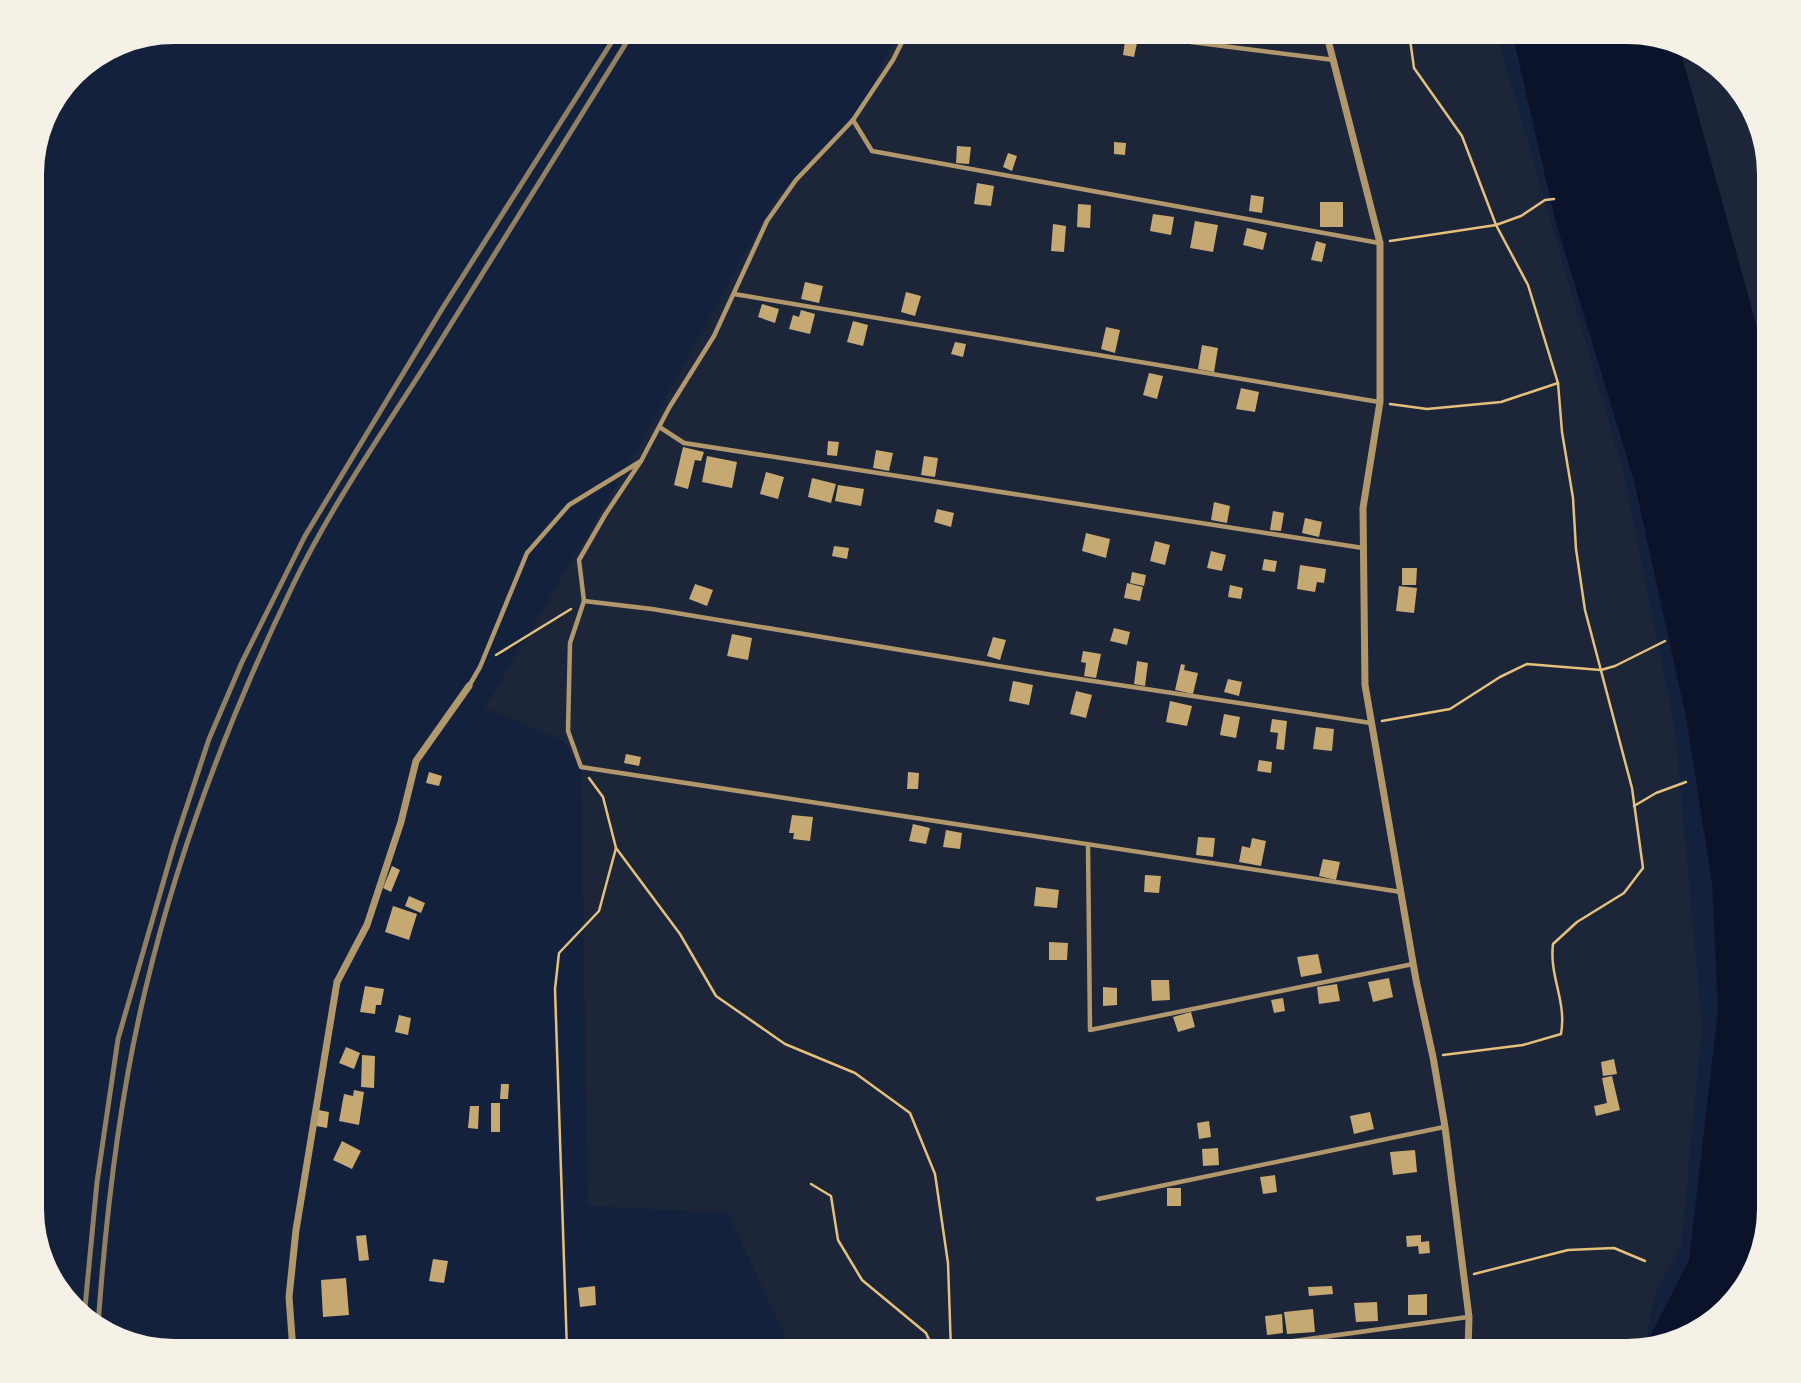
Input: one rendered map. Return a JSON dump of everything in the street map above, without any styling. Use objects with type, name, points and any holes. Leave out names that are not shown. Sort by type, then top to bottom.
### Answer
[{"type":"street","points":[[1330,44],[1380,243],[1380,402],[1363,508],[1365,685],[1413,964],[1445,1127],[1469,1317],[1468,1339]]},
{"type":"street","points":[[292,1339],[289,1297],[296,1230],[337,982],[367,925],[401,822],[416,761],[469,686]]},
{"type":"lane","points":[[901,44],[853,120],[796,180],[767,222],[714,336],[579,560],[584,601],[570,643],[568,731],[581,767],[1401,892]]},
{"type":"lane","points":[[1208,44],[1335,60]]},
{"type":"lane","points":[[853,120],[872,151],[1380,243]]},
{"type":"lane","points":[[734,294],[1380,402]]},
{"type":"lane","points":[[661,428],[684,443],[1363,548]]},
{"type":"lane","points":[[469,686],[481,664],[527,553],[569,505],[641,461]]},
{"type":"lane","points":[[584,601],[1371,723]]},
{"type":"lane","points":[[1088,845],[1090,1030],[1413,964]]},
{"type":"lane","points":[[1098,1199],[1445,1127]]},
{"type":"lane","points":[[1314,1339],[1469,1317]]},
{"type":"path","points":[[1411,44],[1414,68],[1462,136],[1496,225],[1528,285],[1558,383],[1583,598],[1621,739],[1643,868],[1624,893],[1577,922],[1553,944],[1551,961],[1564,1017],[1561,1034],[1523,1045],[1433,1056]]},
{"type":"path","points":[[1380,243],[1496,225],[1521,216],[1545,200],[1554,199]]},
{"type":"path","points":[[1380,402],[1427,409],[1501,402],[1558,383]]},
{"type":"path","points":[[481,664],[584,601]]},
{"type":"path","points":[[1371,723],[1450,709],[1500,677],[1527,664],[1601,670],[1615,666],[1665,641]]},
{"type":"path","points":[[581,767],[603,797],[616,848],[680,934],[716,996],[785,1044],[855,1073],[910,1113],[935,1174],[948,1263],[951,1339]]},
{"type":"path","points":[[1634,806],[1656,793],[1686,782]]},
{"type":"path","points":[[568,1339],[555,989],[559,953],[599,911],[616,848]]},
{"type":"path","points":[[811,1184],[831,1196],[838,1240],[862,1280],[926,1333],[929,1339]]},
{"type":"path","points":[[1464,1277],[1569,1250],[1614,1248],[1645,1261]]},
{"type":"shaded area","points":[[892,44],[1499,44],[1623,471],[1675,729],[1702,1027],[1681,1246],[1655,1294],[1646,1338],[786,1339],[728,1213],[588,1206],[581,767],[562,740],[485,708],[637,450],[776,197],[865,103]]},
{"type":"shaded area","points":[[1515,44],[1636,44],[1653,46],[1682,56],[1757,328],[1757,1210],[1755,1235],[1750,1251],[1730,1289],[1707,1312],[1692,1322],[1650,1337],[1689,1260],[1718,1011],[1712,883],[1686,717],[1634,481],[1555,219]]},
{"type":"shaded area","points":[[1672,52],[1692,61],[1719,82],[1740,109],[1753,140],[1757,173],[1757,340]]},
{"type":"building","points":[[1125,44],[1137,44],[1134,57],[1123,55]]},
{"type":"building","points":[[1114,142],[1126,143],[1125,155],[1114,154]]},
{"type":"building","points":[[957,146],[971,147],[969,164],[956,163]]},
{"type":"building","points":[[1008,153],[1017,156],[1012,171],[1003,167]]},
{"type":"building","points":[[977,183],[994,186],[991,206],[974,204]]},
{"type":"building","points":[[1251,195],[1264,197],[1262,213],[1249,211]]},
{"type":"building","points":[[1320,202],[1343,202],[1343,227],[1320,227]]},
{"type":"building","points":[[1078,204],[1091,205],[1090,228],[1077,227]]},
{"type":"building","points":[[1153,214],[1174,217],[1171,235],[1150,231]]},
{"type":"building","points":[[1195,221],[1218,225],[1213,252],[1190,248]]},
{"type":"building","points":[[1053,224],[1066,226],[1064,252],[1051,251]]},
{"type":"building","points":[[1247,228],[1267,233],[1263,250],[1243,245]]},
{"type":"building","points":[[1316,241],[1326,244],[1322,262],[1311,260]]},
{"type":"building","points":[[805,282],[823,286],[819,303],[801,299]]},
{"type":"building","points":[[906,292],[921,296],[915,316],[901,312]]},
{"type":"building","points":[[762,304],[779,309],[775,323],[758,317]]},
{"type":"building","points":[[801,310],[815,314],[810,334],[789,329],[793,315],[799,317]]},
{"type":"building","points":[[853,321],[868,325],[863,346],[847,342]]},
{"type":"building","points":[[1106,327],[1120,330],[1115,353],[1101,349]]},
{"type":"building","points":[[955,342],[966,344],[963,357],[951,354]]},
{"type":"building","points":[[1202,345],[1218,348],[1214,372],[1198,369]]},
{"type":"building","points":[[1149,373],[1163,376],[1157,399],[1143,395]]},
{"type":"building","points":[[1241,388],[1259,392],[1255,412],[1236,409]]},
{"type":"building","points":[[828,441],[839,442],[837,456],[827,455]]},
{"type":"building","points":[[683,447],[704,452],[701,461],[695,460],[688,489],[674,485]]},
{"type":"building","points":[[876,450],[893,453],[889,471],[873,468]]},
{"type":"building","points":[[707,456],[737,462],[732,488],[702,482]]},
{"type":"building","points":[[924,456],[938,458],[935,477],[921,475]]},
{"type":"building","points":[[766,472],[784,477],[778,499],[760,494]]},
{"type":"building","points":[[812,478],[836,484],[831,503],[808,497]]},
{"type":"building","points":[[838,485],[864,489],[861,506],[835,501]]},
{"type":"building","points":[[1214,502],[1230,506],[1227,523],[1211,520]]},
{"type":"building","points":[[937,509],[954,513],[951,527],[934,522]]},
{"type":"building","points":[[1273,511],[1284,513],[1281,531],[1270,530]]},
{"type":"building","points":[[1305,518],[1322,522],[1319,537],[1302,533]]},
{"type":"building","points":[[1086,533],[1110,539],[1106,558],[1082,551]]},
{"type":"building","points":[[1155,541],[1170,545],[1165,565],[1150,561]]},
{"type":"building","points":[[834,546],[849,548],[847,559],[832,556]]},
{"type":"building","points":[[1211,551],[1226,555],[1222,571],[1207,568]]},
{"type":"building","points":[[1264,559],[1277,561],[1275,572],[1262,570]]},
{"type":"building","points":[[1300,565],[1326,569],[1324,583],[1317,582],[1315,592],[1297,589]]},
{"type":"building","points":[[1402,568],[1417,568],[1416,585],[1402,585]]},
{"type":"building","points":[[1132,572],[1146,575],[1144,586],[1130,583]]},
{"type":"building","points":[[1127,583],[1143,587],[1140,601],[1124,598]]},
{"type":"building","points":[[695,584],[713,590],[707,606],[689,599]]},
{"type":"building","points":[[1230,585],[1243,588],[1241,599],[1228,597]]},
{"type":"building","points":[[1399,586],[1417,588],[1414,613],[1396,611]]},
{"type":"building","points":[[1114,628],[1130,632],[1127,645],[1110,641]]},
{"type":"building","points":[[732,634],[752,638],[748,660],[727,656]]},
{"type":"building","points":[[993,637],[1006,640],[1000,660],[987,656]]},
{"type":"building","points":[[1083,651],[1101,654],[1096,678],[1084,676],[1086,663],[1081,662]]},
{"type":"building","points":[[1137,661],[1148,663],[1145,686],[1134,684]]},
{"type":"building","points":[[1181,664],[1185,665],[1184,670],[1198,673],[1193,694],[1175,690]]},
{"type":"building","points":[[1228,679],[1242,682],[1239,696],[1224,692]]},
{"type":"building","points":[[1013,681],[1033,685],[1029,705],[1009,701]]},
{"type":"building","points":[[1076,691],[1092,695],[1086,718],[1070,714]]},
{"type":"building","points":[[1170,701],[1192,706],[1187,726],[1166,722]]},
{"type":"building","points":[[1224,714],[1240,717],[1236,738],[1220,735]]},
{"type":"building","points":[[1272,719],[1287,721],[1284,750],[1276,749],[1278,733],[1270,732]]},
{"type":"building","points":[[1316,727],[1334,729],[1332,751],[1313,749]]},
{"type":"building","points":[[626,754],[641,757],[639,766],[624,763]]},
{"type":"building","points":[[1259,760],[1272,762],[1271,773],[1257,771]]},
{"type":"building","points":[[429,772],[442,776],[439,786],[426,783]]},
{"type":"building","points":[[908,772],[919,773],[918,789],[907,789]]},
{"type":"building","points":[[792,815],[813,817],[810,841],[793,839],[794,833],[789,833]]},
{"type":"building","points":[[913,824],[930,828],[926,844],[909,841]]},
{"type":"building","points":[[946,830],[962,833],[960,849],[943,847]]},
{"type":"building","points":[[1198,837],[1215,838],[1213,857],[1196,855]]},
{"type":"building","points":[[1252,838],[1266,841],[1261,866],[1239,862],[1242,846],[1250,848]]},
{"type":"building","points":[[1323,859],[1340,862],[1336,880],[1319,876]]},
{"type":"building","points":[[392,866],[400,870],[391,892],[383,888]]},
{"type":"building","points":[[1145,875],[1161,876],[1159,893],[1144,892]]},
{"type":"building","points":[[1036,887],[1059,890],[1057,908],[1034,906]]},
{"type":"building","points":[[409,896],[425,903],[421,913],[405,906]]},
{"type":"building","points":[[393,906],[417,914],[409,940],[385,932]]},
{"type":"building","points":[[1049,942],[1068,943],[1067,960],[1049,960]]},
{"type":"building","points":[[1318,954],[1322,973],[1301,977],[1297,957]]},
{"type":"building","points":[[1389,978],[1393,997],[1373,1002],[1368,982]]},
{"type":"building","points":[[1151,980],[1169,980],[1170,1000],[1152,1001]]},
{"type":"building","points":[[1337,984],[1340,1001],[1319,1004],[1317,987]]},
{"type":"building","points":[[365,986],[384,989],[381,1005],[376,1005],[375,1014],[360,1012]]},
{"type":"building","points":[[1103,987],[1117,988],[1117,1005],[1103,1006]]},
{"type":"building","points":[[1283,998],[1285,1011],[1274,1013],[1271,1000]]},
{"type":"building","points":[[1191,1012],[1195,1027],[1178,1032],[1173,1017]]},
{"type":"building","points":[[399,1015],[411,1018],[408,1035],[395,1032]]},
{"type":"building","points":[[346,1047],[360,1053],[354,1069],[339,1063]]},
{"type":"building","points":[[362,1055],[375,1056],[374,1088],[361,1087]]},
{"type":"building","points":[[1614,1059],[1617,1074],[1603,1076],[1601,1062]]},
{"type":"building","points":[[1612,1076],[1620,1110],[1596,1116],[1594,1106],[1607,1103],[1602,1078]]},
{"type":"building","points":[[501,1084],[509,1084],[508,1099],[500,1099]]},
{"type":"building","points":[[354,1090],[364,1092],[359,1125],[339,1121],[344,1094],[353,1096]]},
{"type":"building","points":[[491,1103],[500,1103],[500,1132],[491,1132]]},
{"type":"building","points":[[470,1106],[479,1106],[478,1129],[468,1128]]},
{"type":"building","points":[[318,1110],[329,1112],[327,1128],[316,1126]]},
{"type":"building","points":[[1370,1112],[1374,1129],[1354,1134],[1350,1116]]},
{"type":"building","points":[[1209,1121],[1211,1137],[1199,1139],[1197,1123]]},
{"type":"building","points":[[342,1141],[361,1151],[352,1169],[333,1160]]},
{"type":"building","points":[[1218,1148],[1219,1165],[1203,1166],[1202,1149]]},
{"type":"building","points":[[1415,1150],[1417,1172],[1393,1175],[1390,1152]]},
{"type":"building","points":[[1275,1175],[1277,1192],[1263,1194],[1260,1177]]},
{"type":"building","points":[[1167,1188],[1181,1188],[1181,1206],[1167,1206]]},
{"type":"building","points":[[366,1235],[369,1260],[359,1261],[356,1236]]},
{"type":"building","points":[[1421,1235],[1421,1242],[1429,1241],[1430,1253],[1419,1254],[1418,1246],[1407,1247],[1406,1236]]},
{"type":"building","points":[[433,1259],[448,1261],[444,1283],[429,1281]]},
{"type":"building","points":[[346,1278],[349,1315],[323,1317],[321,1280]]},
{"type":"building","points":[[595,1286],[596,1305],[580,1307],[578,1288]]},
{"type":"building","points":[[1332,1286],[1333,1294],[1309,1296],[1308,1287]]},
{"type":"building","points":[[1427,1294],[1427,1315],[1408,1315],[1408,1295]]},
{"type":"building","points":[[1377,1302],[1378,1321],[1356,1322],[1354,1303]]},
{"type":"building","points":[[1313,1309],[1315,1332],[1287,1334],[1284,1312]]},
{"type":"building","points":[[1282,1314],[1283,1333],[1267,1335],[1265,1316]]},
{"type":"railway","points":[[85,1304],[97,1182],[118,1039],[174,845],[209,739],[242,662],[305,536],[442,309],[610,44]]},
{"type":"railway","points":[[99,1315],[115,1155],[128,1070],[146,987],[174,884],[228,732],[270,633],[325,525],[626,44]]}]
